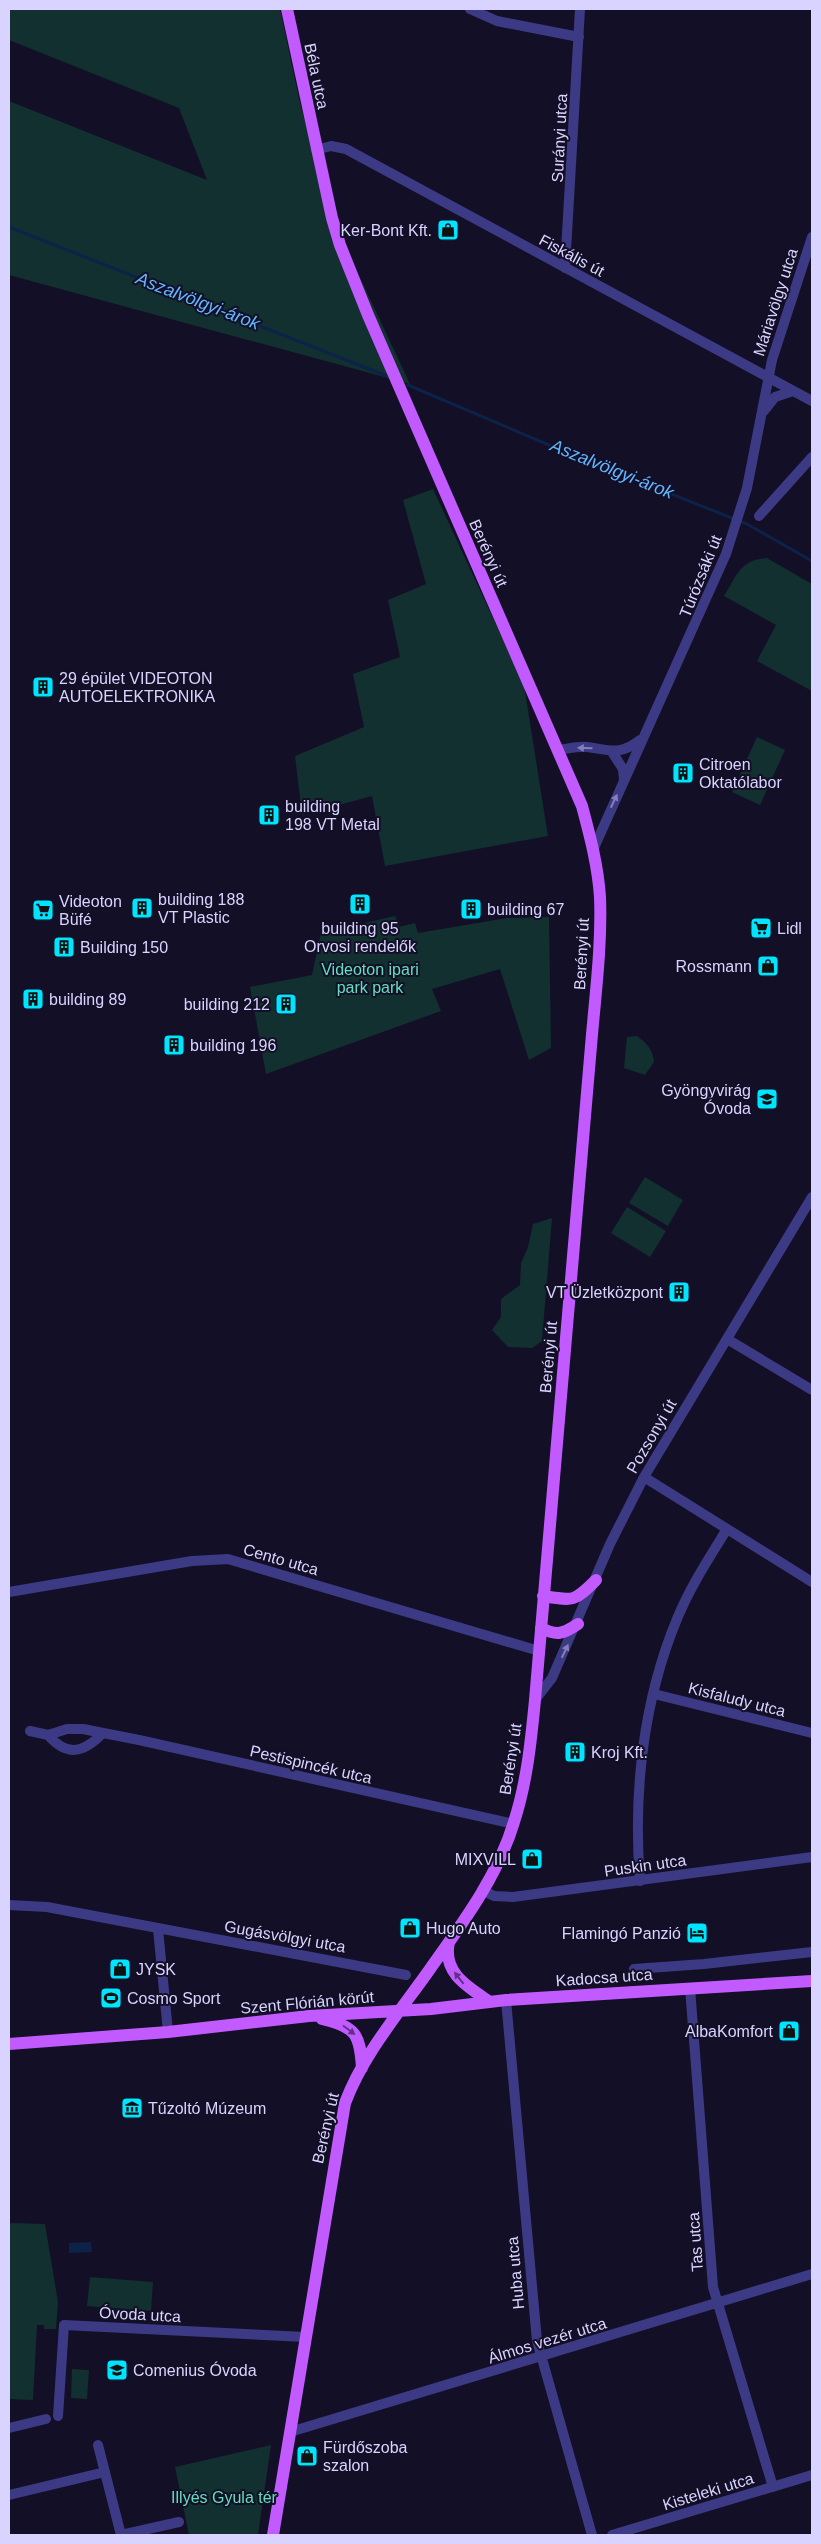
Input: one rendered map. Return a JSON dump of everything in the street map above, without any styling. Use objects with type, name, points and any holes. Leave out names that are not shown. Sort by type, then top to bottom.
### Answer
[{"type":"main road","name":"Béla utca","points":[[287,9],[316,150]]},
{"type":"main road","name":"Berényi út","points":[[273,2535],[340,2122],[352,2086],[399,2010],[449,1942],[482,1890],[497,1863],[514,1824],[525,1781],[535,1700],[598,957],[600,897],[593,850],[582,806],[355,283],[335,227],[316,150]]},
{"type":"main road","points":[[543,1596],[567,1601],[577,1598],[596,1580]]},
{"type":"main road","points":[[541,1628],[554,1634],[564,1634],[578,1624]]},
{"type":"main road","points":[[449,1942],[448,1958],[454,1973],[465,1986],[490,2002]]},
{"type":"main road","name":"Kadocsa utca","points":[[399,2010],[506,2000],[812,1981]]},
{"type":"main road","name":"Szent Flórián körút","points":[[9,2044],[168,2032],[309,2016],[399,2010]]},
{"type":"main road","points":[[309,2016],[337,2022],[353,2031],[359,2041],[362,2068]]},
{"type":"street","points":[[470,9],[497,20],[579,37]]},
{"type":"street","name":"Surányi utca","points":[[565,268],[580,9]]},
{"type":"street","name":"Fiskális út","points":[[316,150],[331,146],[346,149],[812,401]]},
{"type":"street","name":"Máriavölgy utca","points":[[768,377],[812,237]]},
{"type":"street","name":"Túrózsáki út","points":[[593,850],[641,739],[701,614],[735,528],[741,510],[768,377]]},
{"type":"street","name":"Túrózsáki út","points":[[761,416],[775,398],[793,391]]},
{"type":"street","points":[[759,516],[812,457]]},
{"type":"street","points":[[558,750],[585,747],[612,752],[632,746],[641,739]]},
{"type":"street","points":[[612,752],[623,769],[624,780]]},
{"type":"street","name":"Pozsonyi út","points":[[535,1700],[552,1678],[578,1624],[610,1544],[644,1477],[812,1198]]},
{"type":"street","points":[[727,1339],[812,1390]]},
{"type":"street","points":[[644,1477],[812,1582]]},
{"type":"street","points":[[640,1881],[637,1837],[639,1790],[644,1743],[654,1694],[668,1643],[678,1618],[697,1580],[727,1529]]},
{"type":"street","name":"Cento utca","points":[[9,1592],[192,1561],[228,1559],[539,1651]]},
{"type":"street","name":"Kisfaludy utca","points":[[654,1694],[812,1733]]},
{"type":"street","name":"Pestispincék utca","points":[[30,1731],[48,1735],[67,1729],[84,1729],[514,1824]]},
{"type":"street","name":"Pestispincék utca","points":[[48,1735],[56,1744],[64,1748],[76,1750],[86,1748],[102,1734]]},
{"type":"street","name":"Puskin utca","points":[[482,1890],[494,1896],[513,1897],[812,1857]]},
{"type":"street","name":"Gugásvölgyi utca","points":[[9,1905],[48,1908],[406,1975]]},
{"type":"street","points":[[158,1929],[168,2032]]},
{"type":"street","name":"Kadocsa utca","points":[[634,1969],[704,1964],[812,1952]]},
{"type":"street","name":"Tas utca","points":[[690,1988],[713,2287],[716,2303],[772,2487]]},
{"type":"street","name":"Huba utca","points":[[506,2000],[536,2330],[541,2358],[592,2535]]},
{"type":"street","name":"Álmos vezér utca","points":[[290,2432],[541,2358],[812,2274]]},
{"type":"street","name":"Óvoda utca","points":[[58,2416],[64,2325],[305,2337]]},
{"type":"street","points":[[9,2428],[46,2419]]},
{"type":"street","points":[[98,2445],[121,2535],[179,2522]]},
{"type":"street","points":[[9,2495],[105,2472]]},
{"type":"street","name":"Kisteleki utca","points":[[612,2535],[812,2475]]},
{"type":"green space","points":[[9,9],[280,9],[300,103],[333,220],[410,384],[9,275],[9,101],[207,180],[179,108],[9,40]]},
{"type":"green space","points":[[433,489],[524,685],[548,836],[385,866],[372,796],[302,815],[295,756],[364,727],[353,674],[400,657],[388,600],[426,584],[403,500]]},
{"type":"green space","points":[[767,558],[812,584],[812,691],[757,661],[776,625],[724,596],[736,575],[745,565],[758,559]]},
{"type":"green space","points":[[757,737],[785,750],[760,805],[732,792]]},
{"type":"green space","name":"Videoton ipari park park","points":[[395,916],[399,927],[415,923],[418,933],[507,918],[549,917],[551,1048],[529,1060],[500,969],[432,989],[441,1011],[266,1074],[250,987],[312,975],[321,933]]},
{"type":"green space","points":[[637,1036],[649,1047],[654,1062],[645,1075],[624,1068],[627,1037]]},
{"type":"green space","points":[[645,1177],[683,1200],[668,1226],[629,1203]]},
{"type":"green space","points":[[627,1207],[666,1231],[650,1257],[611,1233]]},
{"type":"green space","points":[[552,1218],[542,1341],[532,1348],[508,1347],[492,1330],[501,1317],[501,1299],[520,1285],[521,1263],[528,1247],[533,1224]]},
{"type":"green space","points":[[9,2223],[45,2224],[58,2302],[56,2329],[44,2329],[44,2325],[37,2325],[33,2400],[9,2399]]},
{"type":"green space","points":[[90,2277],[153,2282],[151,2311],[87,2306]]},
{"type":"green space","points":[[72,2369],[89,2370],[87,2399],[71,2398]]},
{"type":"green space","name":"Illyés Gyula tér","points":[[271,2445],[258,2535],[189,2535],[175,2467]]},
{"type":"water","points":[[91,2242],[92,2252],[69,2253],[69,2243]]},
{"type":"waterway","name":"Aszalvölgyi-árok","points":[[9,227],[387,376]]},
{"type":"waterway","name":"Aszalvölgyi-árok","points":[[408,385],[563,451],[747,524],[812,561]]},
{"type":"place","name":"Ker-Bont Kft.","points":[[448,230]]},
{"type":"place","name":"29 épület VIDEOTON AUTOELEKTRONIKA","points":[[43,687]]},
{"type":"place","name":"Citroen Oktatólabor","points":[[683,773]]},
{"type":"place","name":"building 198 VT Metal","points":[[269,815]]},
{"type":"place","name":"building 95 Orvosi rendelők","points":[[360,904]]},
{"type":"place","name":"building 188 VT Plastic","points":[[142,908]]},
{"type":"place","name":"building 67","points":[[471,909]]},
{"type":"place","name":"Videoton Büfé","points":[[43,910]]},
{"type":"place","name":"Lidl","points":[[761,928]]},
{"type":"place","name":"Building 150","points":[[64,947]]},
{"type":"place","name":"Rossmann","points":[[768,966]]},
{"type":"place","name":"building 89","points":[[33,999]]},
{"type":"place","name":"building 212","points":[[286,1004]]},
{"type":"place","name":"building 196","points":[[174,1045]]},
{"type":"place","name":"Gyöngyvirág Óvoda","points":[[767,1099]]},
{"type":"place","name":"VT Üzletközpont","points":[[679,1292]]},
{"type":"place","name":"Kroj Kft.","points":[[575,1752]]},
{"type":"place","name":"MIXVILL","points":[[532,1859]]},
{"type":"place","name":"Hugo Auto","points":[[410,1928]]},
{"type":"place","name":"Flamingó Panzió","points":[[697,1933]]},
{"type":"place","name":"JYSK","points":[[120,1969]]},
{"type":"place","name":"Cosmo Sport","points":[[111,1998]]},
{"type":"place","name":"AlbaKomfort","points":[[789,2031]]},
{"type":"place","name":"Tűzoltó Múzeum","points":[[132,2108]]},
{"type":"place","name":"Comenius Óvoda","points":[[117,2370]]},
{"type":"place","name":"Fürdőszoba szalon","points":[[307,2456]]}]
